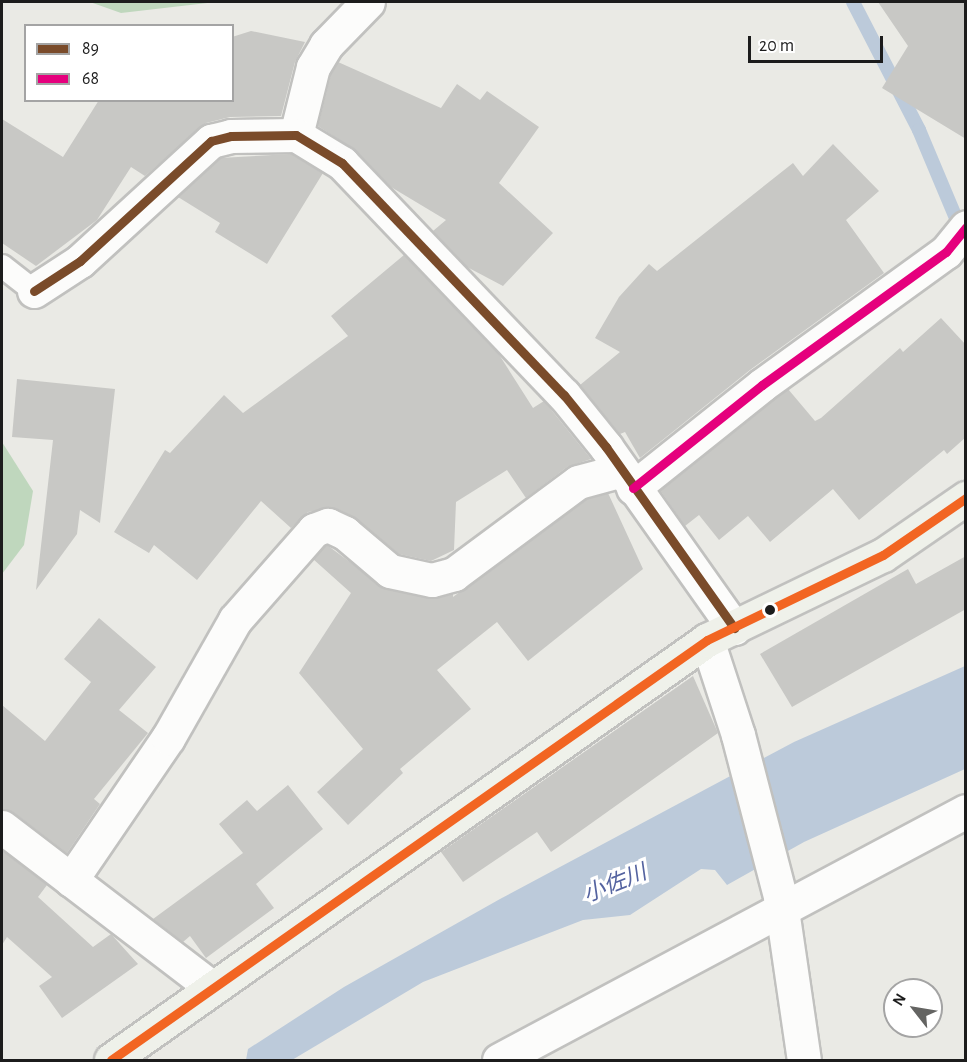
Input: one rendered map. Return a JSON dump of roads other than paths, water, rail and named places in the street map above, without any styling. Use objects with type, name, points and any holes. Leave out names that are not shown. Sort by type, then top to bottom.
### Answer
[{"type":"main road","points":[[111,1060],[211,987],[720,634],[883,555],[966,498]]},
{"type":"street","points":[[296,135],[313,67],[326,45],[368,2]]},
{"type":"street","points":[[34,291],[80,261],[211,141],[231,136],[296,135],[342,163],[564,395],[606,447],[720,634],[738,735],[781,902],[804,1060]]},
{"type":"street","points":[[71,880],[168,738],[235,620],[314,530],[328,525],[345,533],[390,571],[432,580],[454,574],[578,482],[626,479],[762,385],[946,252],[966,227]]},
{"type":"street","points":[[499,1060],[781,902],[966,811]]},
{"type":"street","points":[[2,828],[211,987]]},
{"type":"lane","points":[[2,266],[34,291]]},
{"type":"water","name":"小佐川","points":[[965,666],[965,769],[804,842],[727,885],[715,870],[701,869],[630,915],[583,920],[423,982],[292,1060],[246,1060],[248,1049],[344,987],[500,899],[794,742]]},
{"type":"waterway","points":[[853,2],[919,130],[959,225]]}]
